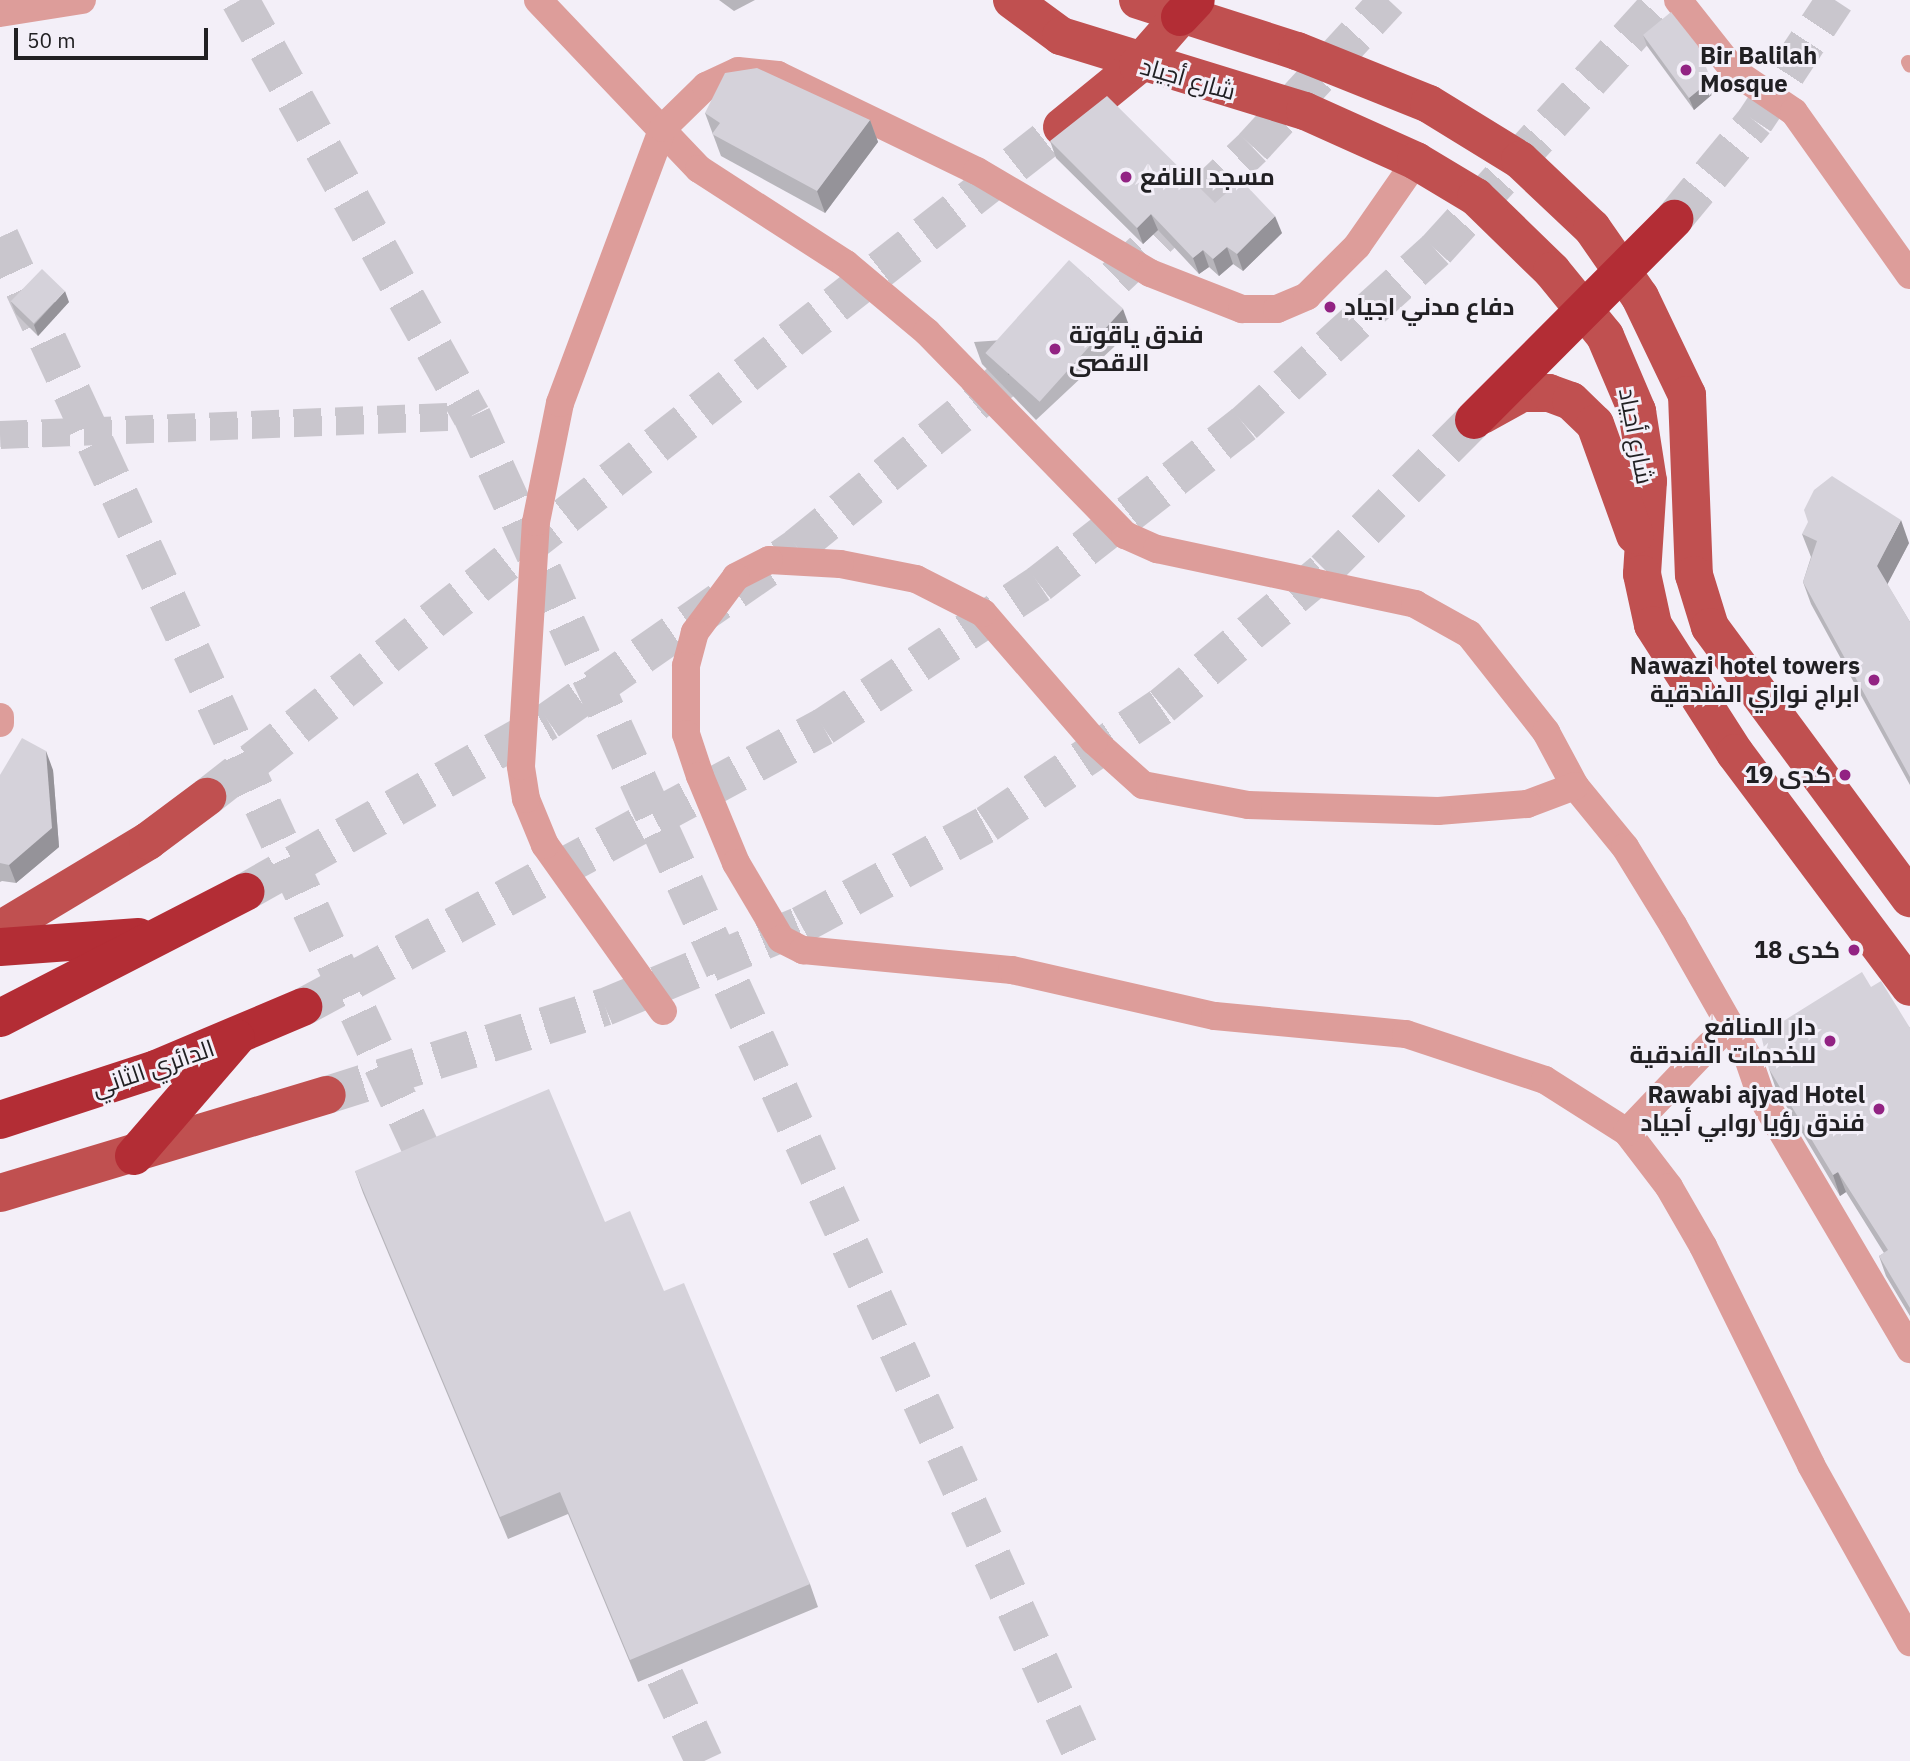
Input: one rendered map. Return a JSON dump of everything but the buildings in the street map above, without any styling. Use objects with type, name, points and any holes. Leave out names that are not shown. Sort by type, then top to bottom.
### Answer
[{"type":"highway","points":[[1474,420],[1586,308],[1621,269],[1674,219]]},
{"type":"highway","points":[[0,1018],[245,892]]},
{"type":"highway","points":[[0,947],[158,936]]},
{"type":"highway","name":"الدائري الثاني","points":[[0,1120],[236,1038],[303,1007]]},
{"type":"highway","points":[[134,1156],[236,1038]]},
{"type":"main road","name":"شارع أجياد","points":[[1012,0],[1061,36],[1138,65],[1305,111],[1416,161],[1512,227],[1586,308],[1623,370],[1637,411],[1648,481],[1642,574],[1653,625],[1706,709],[1910,987]]},
{"type":"main road","name":"شارع أجياد","points":[[1138,0],[1188,8],[1349,70],[1470,127],[1554,188],[1621,269],[1662,335],[1687,395],[1694,575],[1710,627],[1910,898]]},
{"type":"main road","points":[[1062,127],[1138,65],[1188,8]]},
{"type":"main road","points":[[1474,420],[1522,393],[1549,393],[1571,401],[1595,424],[1612,462],[1630,510],[1642,574]]},
{"type":"main road","points":[[0,930],[148,841],[207,797]]},
{"type":"main road","points":[[0,1193],[134,1156],[327,1095]]},
{"type":"street","points":[[0,13],[82,0]]},
{"type":"street","points":[[538,0],[723,190],[846,264],[927,332],[1125,535],[1157,549],[1415,604],[1469,634],[1546,732],[1574,786],[1625,847],[1730,1024],[1761,1096],[1910,1349]]},
{"type":"street","points":[[1678,0],[1735,72],[1794,112],[1910,275]]},
{"type":"street","points":[[663,1011],[545,845],[526,799],[521,766],[536,522],[560,403],[663,128],[706,86],[738,71],[778,75],[977,171],[1150,273],[1242,309],[1277,309],[1307,296],[1357,246],[1416,161]]},
{"type":"street","points":[[1574,786],[1527,804],[1438,811],[1248,805],[1143,785],[1094,741],[983,613],[916,579],[840,564],[769,559],[736,577],[695,632],[686,666],[686,734],[700,776],[736,863],[781,939],[803,950],[1000,968],[1228,1018],[1406,1034],[1545,1080],[1627,1132],[1703,1246],[1811,1465],[1910,1642]]},
{"type":"street","points":[[0,716],[0,723]]},
{"type":"street","points":[[1627,1132],[1730,1024]]},
{"type":"tunnel","points":[[240,0],[472,416],[1085,1761]]},
{"type":"tunnel","points":[[245,892],[548,721],[797,547],[1033,356],[1253,147],[1388,0]]},
{"type":"tunnel","points":[[303,1007],[823,727],[1039,584],[1244,424],[1436,250],[1663,0]]},
{"type":"tunnel","points":[[1674,219],[1755,121],[1835,0]]},
{"type":"tunnel","points":[[207,797],[1062,127]]},
{"type":"tunnel","points":[[0,237],[441,1192]]},
{"type":"tunnel","points":[[0,435],[472,416]]},
{"type":"tunnel","points":[[327,1095],[605,1007],[801,925],[987,824],[1162,706],[1325,570],[1474,420]]},
{"type":"tunnel","points":[[641,1625],[704,1761]]},
{"type":"place","name":"Bir Balilah Mosque","points":[[1686,70]]},
{"type":"place","name":"مسجد النافع","points":[[1126,177]]},
{"type":"place","name":"دفاع مدني اجياد","points":[[1330,307]]},
{"type":"place","name":"فندق ياقوتة الاقصى","points":[[1055,349]]},
{"type":"place","name":"Nawazi hotel towers ابراج نوازي الفندقية","points":[[1874,680]]},
{"type":"place","name":"كدى 19","points":[[1845,775]]},
{"type":"place","name":"كدى 18","points":[[1854,950]]},
{"type":"place","name":"دار المنافع للخدمات الفندقية","points":[[1830,1041]]},
{"type":"place","name":"Rawabi ajyad Hotel فندق رؤيا روابي أجياد","points":[[1879,1109]]}]
